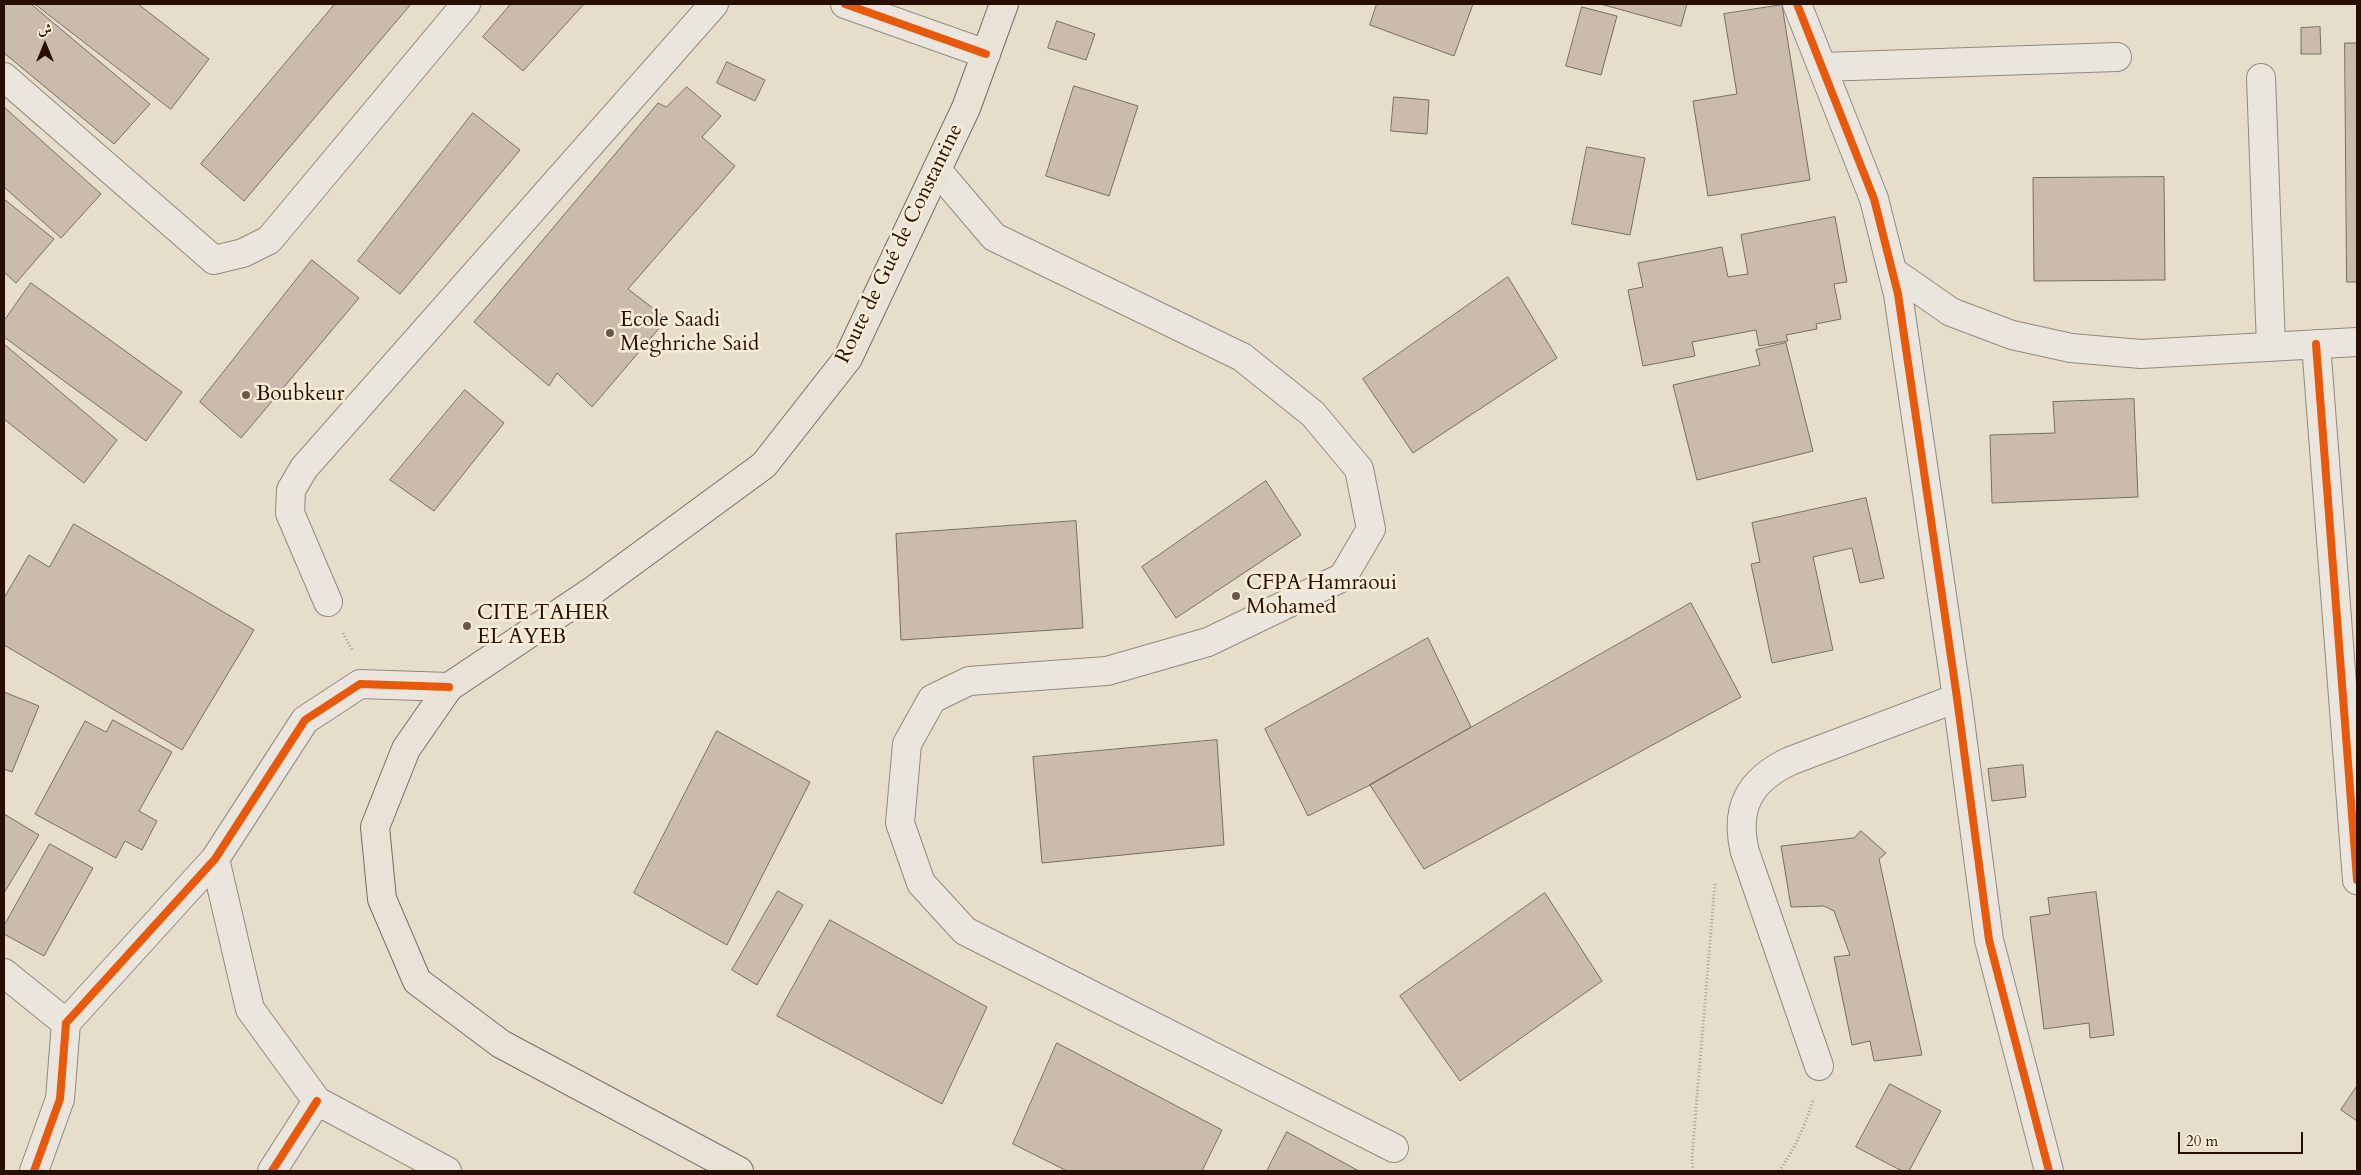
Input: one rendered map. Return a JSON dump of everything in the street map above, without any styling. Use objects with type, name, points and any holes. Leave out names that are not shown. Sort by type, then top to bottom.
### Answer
[{"type":"main road","name":"Route de Gué de Constantine","points":[[739,1171],[501,1044],[417,981],[382,899],[375,827],[406,749],[449,687],[591,592],[764,465],[848,358],[966,108],[1004,4]]},
{"type":"street","points":[[328,602],[290,512],[292,490],[304,468],[714,4]]},
{"type":"street","points":[[845,4],[986,54]]},
{"type":"street","points":[[1797,4],[1874,199],[1898,294],[1957,698],[1989,940],[2049,1171]]},
{"type":"street","points":[[4,77],[214,260],[243,253],[269,240],[452,9]]},
{"type":"street","points":[[1822,67],[2117,57]]},
{"type":"street","points":[[2261,78],[2272,346]]},
{"type":"street","points":[[936,170],[994,237],[1242,357],[1312,414],[1359,470],[1371,529],[1343,577],[1208,642],[1107,671],[969,681],[932,699],[908,744],[900,823],[921,883],[964,931],[1394,1148]]},
{"type":"street","points":[[1892,271],[1952,312],[2012,335],[2071,348],[2141,354],[2357,342]]},
{"type":"street","points":[[2316,344],[2357,880]]},
{"type":"street","points":[[34,1171],[60,1099],[66,1023],[215,859],[306,720],[360,684],[449,687]]},
{"type":"street","points":[[1819,1066],[1740,834],[1742,815],[1748,797],[1758,781],[1773,769],[1957,698]]},
{"type":"street","points":[[215,859],[250,1009],[317,1101],[447,1171]]},
{"type":"street","points":[[4,973],[66,1023]]},
{"type":"street","points":[[272,1171],[317,1101]]},
{"type":"path","points":[[328,602],[356,659],[360,684]]},
{"type":"path","points":[[1693,1171],[1692,1157],[1714,892],[1723,859],[1740,834]]},
{"type":"path","points":[[1779,1171],[1792,1153],[1806,1126],[1814,1097],[1819,1066]]},
{"type":"building","points":[[4,4],[31,4],[150,104],[114,144],[4,53]]},
{"type":"building","points":[[35,4],[138,4],[209,59],[171,109]]},
{"type":"building","points":[[335,4],[411,4],[244,201],[201,164]]},
{"type":"building","points":[[511,4],[584,4],[523,71],[483,37]]},
{"type":"building","points":[[1377,4],[1473,4],[1454,56],[1370,25]]},
{"type":"building","points":[[1601,4],[1687,4],[1681,26]]},
{"type":"building","points":[[1782,5],[1810,180],[1708,196],[1693,101],[1737,94],[1724,14]]},
{"type":"building","points":[[1582,7],[1617,16],[1601,75],[1566,66]]},
{"type":"building","points":[[1057,21],[1095,34],[1086,60],[1048,48]]},
{"type":"building","points":[[2320,27],[2321,54],[2301,54],[2301,28]]},
{"type":"building","points":[[2345,43],[2357,43],[2357,282],[2347,282]]},
{"type":"building","points":[[727,62],[765,80],[755,101],[717,83]]},
{"type":"building","points":[[1074,86],[1138,106],[1109,196],[1046,176]]},
{"type":"building","points":[[687,87],[721,116],[702,137],[735,166],[628,289],[667,319],[592,407],[557,373],[549,386],[474,322],[658,103],[666,107]]},
{"type":"building","points":[[1394,97],[1429,100],[1427,134],[1391,131]]},
{"type":"building","points":[[4,107],[101,194],[61,238],[4,187]]},
{"type":"building","points":[[473,113],[520,150],[400,294],[358,261]]},
{"type":"building","points":[[1587,147],[1645,158],[1630,235],[1572,224]]},
{"type":"building","points":[[2164,177],[2165,280],[2034,281],[2033,178]]},
{"type":"building","points":[[4,199],[54,239],[16,283],[4,272]]},
{"type":"building","points":[[1835,217],[1847,282],[1834,284],[1841,319],[1816,324],[1817,329],[1786,335],[1788,341],[1759,346],[1756,330],[1692,342],[1695,356],[1643,366],[1628,290],[1643,287],[1638,263],[1722,247],[1728,277],[1748,274],[1741,235]]},
{"type":"building","points":[[312,260],[359,298],[241,438],[200,402]]},
{"type":"building","points":[[1508,277],[1557,358],[1413,453],[1363,379]]},
{"type":"building","points":[[31,283],[182,392],[146,441],[4,337],[4,321]]},
{"type":"building","points":[[1786,343],[1813,451],[1697,480],[1673,385],[1760,365],[1756,350]]},
{"type":"building","points":[[4,344],[117,440],[84,483],[4,419]]},
{"type":"building","points":[[465,390],[504,423],[434,511],[390,480]]},
{"type":"building","points":[[2134,399],[2138,497],[1992,503],[1990,435],[2055,433],[2053,402]]},
{"type":"building","points":[[1266,481],[1301,535],[1176,618],[1142,567]]},
{"type":"building","points":[[1866,498],[1884,578],[1860,583],[1852,548],[1813,557],[1833,650],[1772,663],[1751,564],[1760,562],[1752,523]]},
{"type":"building","points":[[1076,521],[1083,628],[901,640],[896,534]]},
{"type":"building","points":[[74,524],[254,630],[182,750],[4,645],[4,598],[29,555],[49,567]]},
{"type":"building","points":[[1691,603],[1741,697],[1424,869],[1370,785]]},
{"type":"building","points":[[1428,638],[1471,727],[1370,785],[1308,816],[1265,729]]},
{"type":"building","points":[[4,692],[39,706],[12,772],[4,769]]},
{"type":"building","points":[[113,720],[172,752],[139,811],[157,821],[142,850],[125,841],[116,858],[35,814],[85,721],[106,732]]},
{"type":"building","points":[[717,731],[810,782],[727,945],[634,893]]},
{"type":"building","points":[[1217,740],[1224,845],[1042,863],[1033,757]]},
{"type":"building","points":[[2023,765],[2026,797],[1992,801],[1988,769]]},
{"type":"building","points":[[4,814],[39,835],[4,893]]},
{"type":"building","points":[[1861,831],[1886,853],[1879,859],[1922,1055],[1874,1061],[1870,1041],[1852,1045],[1834,957],[1850,955],[1834,911],[1824,906],[1791,907],[1781,846],[1854,838]]},
{"type":"building","points":[[50,844],[93,868],[44,956],[4,934],[4,926]]},
{"type":"building","points":[[778,891],[803,905],[757,985],[732,970]]},
{"type":"building","points":[[2096,892],[2114,1035],[2090,1038],[2089,1023],[2044,1029],[2030,917],[2050,914],[2048,898]]},
{"type":"building","points":[[1545,893],[1602,981],[1460,1081],[1400,996]]},
{"type":"building","points":[[830,920],[987,1007],[942,1104],[777,1016]]},
{"type":"building","points":[[1057,1043],[1222,1130],[1202,1171],[1067,1171],[1013,1144]]},
{"type":"building","points":[[1890,1084],[1941,1111],[1909,1171],[1902,1171],[1856,1147]]},
{"type":"building","points":[[2357,1086],[2357,1121],[2341,1110]]},
{"type":"building","points":[[1287,1132],[1359,1171],[1267,1171]]},
{"type":"cycle path","points":[[845,4],[986,54]]},
{"type":"cycle path","points":[[1797,4],[1874,199],[1898,294],[1957,698],[1989,940],[2049,1171]]},
{"type":"cycle path","points":[[2316,344],[2357,880]]},
{"type":"cycle path","points":[[34,1171],[60,1099],[66,1023],[215,859],[305,720],[360,684],[449,687]]},
{"type":"cycle path","points":[[272,1171],[317,1101]]},
{"type":"place","name":"Ecole Saadi Meghriche Said","points":[[610,333]]},
{"type":"place","name":"Boubkeur","points":[[246,395]]},
{"type":"place","name":"CFPA Hamraoui Mohamed","points":[[1236,596]]},
{"type":"place","name":"CITE TAHER EL AYEB","points":[[467,626]]}]
